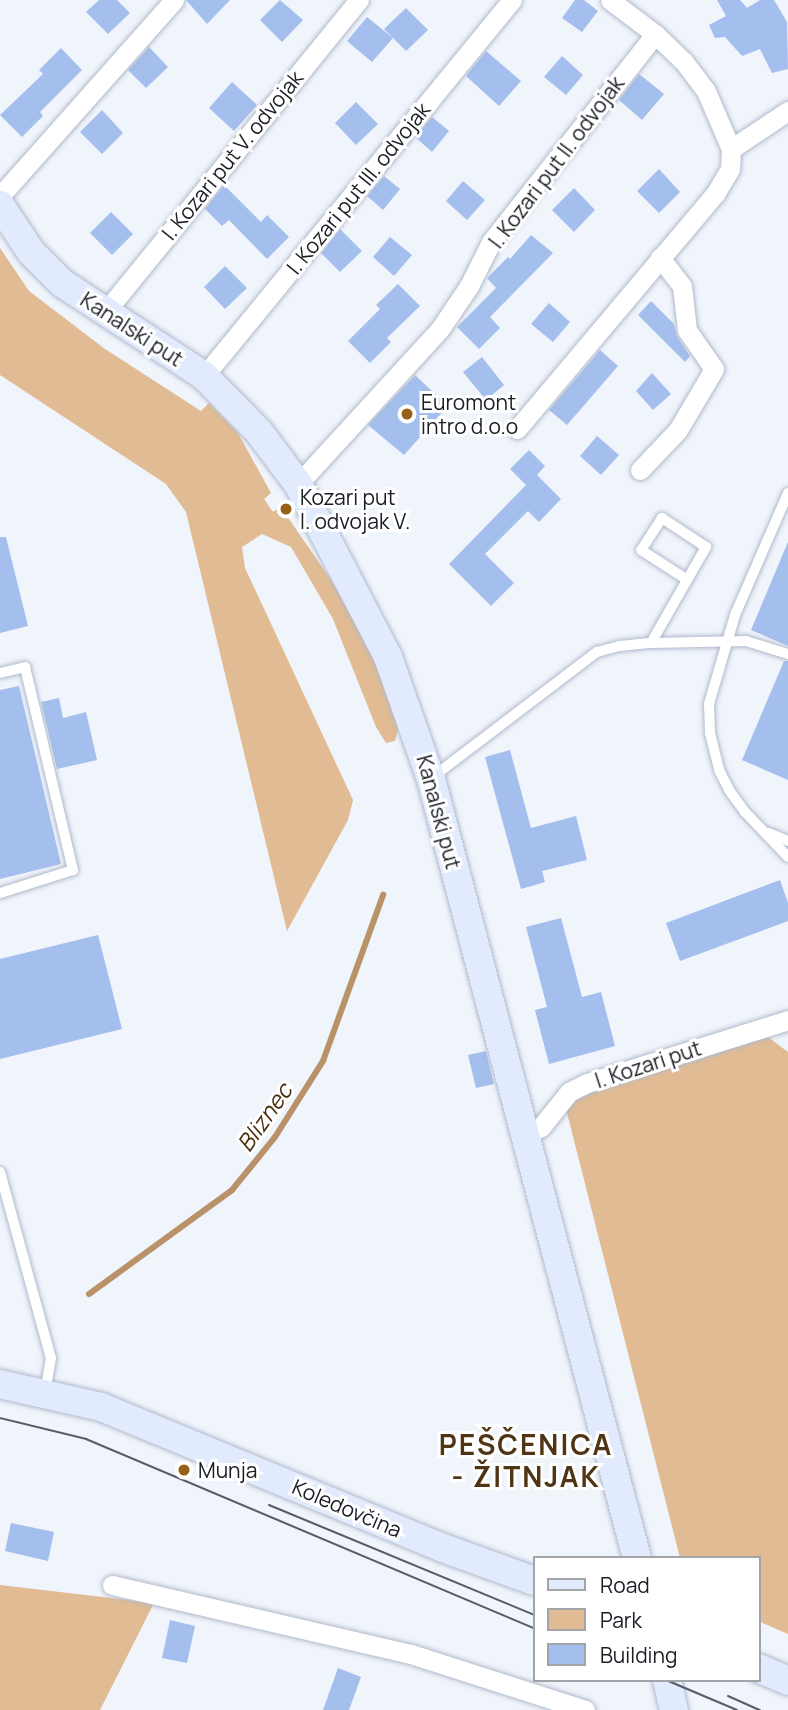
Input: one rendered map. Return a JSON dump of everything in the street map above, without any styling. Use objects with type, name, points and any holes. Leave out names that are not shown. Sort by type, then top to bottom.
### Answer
[{"type":"street","points":[[0,196],[174,0]]},
{"type":"street","name":"I. Kozari put V. odvojak","points":[[106,311],[359,0]]},
{"type":"street","name":"I. Kozari put III. odvojak","points":[[204,376],[512,0]]},
{"type":"street","points":[[517,429],[715,194],[730,169],[731,149],[706,91],[683,61],[655,34],[610,0]]},
{"type":"street","name":"I. Kozari put II. odvojak","points":[[298,484],[440,329],[469,286],[491,242],[655,34]]},
{"type":"street","points":[[731,149],[788,111]]},
{"type":"street","name":"Kanalski put","points":[[0,205],[31,252],[62,284],[204,376],[259,432],[298,484],[388,657],[431,779],[635,1556]]},
{"type":"street","points":[[640,470],[678,430],[714,369],[687,330],[682,286],[660,258]]},
{"type":"street","name":"I. Kozari put","points":[[524,1135],[541,1127],[569,1093],[587,1083],[788,1020]]},
{"type":"street","name":"Koledovčina","points":[[0,1384],[101,1407],[443,1548],[532,1580]]},
{"type":"street","points":[[112,1585],[411,1654],[585,1710]]},
{"type":"street","points":[[760,1669],[788,1681]]},
{"type":"street","points":[[667,1682],[674,1710]]},
{"type":"lane","points":[[788,494],[735,615],[709,704],[710,733],[719,770],[729,790],[788,857]]},
{"type":"lane","points":[[651,643],[706,547],[662,518],[641,550],[686,579]]},
{"type":"lane","points":[[431,779],[597,652],[620,646],[651,643],[747,641],[788,654]]},
{"type":"lane","points":[[0,673],[25,667],[73,870],[0,892]]},
{"type":"lane","points":[[762,830],[788,841]]},
{"type":"lane","points":[[0,1172],[51,1358],[44,1392]]},
{"type":"green space","points":[[0,248],[29,291],[105,349],[201,411],[209,403],[238,433],[271,493],[264,499],[273,512],[280,507],[351,609],[390,696],[399,719],[395,741],[386,743],[376,727],[333,619],[291,547],[262,534],[242,547],[245,568],[353,800],[348,820],[287,931],[186,512],[166,484],[0,375]]},
{"type":"green space","points":[[768,1037],[788,1052],[788,1634],[760,1622],[760,1556],[679,1556],[564,1101]]},
{"type":"green space","points":[[0,1585],[154,1603],[100,1710],[0,1710]]},
{"type":"building","points":[[99,0],[117,0],[130,13],[108,34],[86,12]]},
{"type":"building","points":[[186,0],[230,0],[207,24]]},
{"type":"building","points":[[280,0],[303,20],[282,42],[260,20]]},
{"type":"building","points":[[575,0],[584,0],[598,11],[582,32],[562,18]]},
{"type":"building","points":[[717,0],[740,0],[747,8],[760,0],[774,0],[787,22],[788,69],[772,73],[760,49],[742,56],[725,37],[715,38],[709,25],[726,16]]},
{"type":"building","points":[[406,8],[428,30],[406,51],[384,29]]},
{"type":"building","points":[[367,17],[393,38],[372,62],[347,41]]},
{"type":"building","points":[[149,47],[168,67],[146,88],[128,70]]},
{"type":"building","points":[[61,48],[82,70],[40,112],[43,116],[22,137],[0,115],[43,74],[39,70]]},
{"type":"building","points":[[486,51],[521,81],[499,106],[466,76]]},
{"type":"building","points":[[562,56],[583,75],[566,95],[544,77]]},
{"type":"building","points":[[639,74],[664,94],[642,120],[619,100]]},
{"type":"building","points":[[232,82],[257,105],[234,131],[209,108]]},
{"type":"building","points":[[356,102],[378,124],[356,145],[335,123]]},
{"type":"building","points":[[102,110],[123,133],[102,154],[80,132]]},
{"type":"building","points":[[432,117],[449,131],[432,152],[415,137]]},
{"type":"building","points":[[659,169],[680,192],[659,213],[637,191]]},
{"type":"building","points":[[384,176],[400,189],[383,210],[367,196]]},
{"type":"building","points":[[463,181],[485,200],[467,220],[446,201]]},
{"type":"building","points":[[224,185],[261,222],[267,215],[289,237],[267,259],[229,220],[222,226],[205,209]]},
{"type":"building","points":[[574,188],[595,210],[574,232],[552,210]]},
{"type":"building","points":[[111,212],[133,234],[112,255],[90,233]]},
{"type":"building","points":[[340,229],[362,251],[340,272],[321,253]]},
{"type":"building","points":[[531,235],[553,253],[490,317],[500,328],[479,349],[457,327],[496,288],[487,278],[508,257],[510,259]]},
{"type":"building","points":[[390,237],[412,255],[394,276],[373,257]]},
{"type":"building","points":[[225,266],[247,288],[225,309],[204,287]]},
{"type":"building","points":[[398,284],[420,306],[387,338],[391,342],[370,363],[348,341],[380,309],[376,305]]},
{"type":"building","points":[[651,301],[674,324],[677,336],[690,356],[685,362],[638,315]]},
{"type":"building","points":[[549,303],[570,322],[553,342],[531,324]]},
{"type":"building","points":[[600,350],[618,366],[567,425],[549,410]]},
{"type":"building","points":[[482,357],[504,385],[486,400],[463,372]]},
{"type":"building","points":[[652,373],[671,394],[653,410],[636,391]]},
{"type":"building","name":"Euromont intro d.o.o","points":[[415,375],[448,406],[404,455],[368,425]]},
{"type":"building","points":[[597,436],[619,455],[601,475],[580,456]]},
{"type":"building","points":[[529,450],[545,466],[537,475],[561,499],[539,522],[528,511],[485,554],[514,583],[491,606],[449,564],[526,485],[510,469]]},
{"type":"building","points":[[0,537],[6,537],[28,626],[0,633]]},
{"type":"building","points":[[788,542],[788,646],[751,630]]},
{"type":"building","points":[[784,661],[788,661],[788,780],[742,760]]},
{"type":"building","points":[[19,686],[61,864],[0,879],[0,690]]},
{"type":"building","points":[[59,698],[63,718],[86,712],[97,760],[57,769],[41,702]]},
{"type":"building","points":[[510,750],[531,828],[576,816],[587,860],[542,871],[545,882],[521,889],[485,757]]},
{"type":"building","points":[[780,880],[788,903],[788,921],[680,961],[666,923]]},
{"type":"building","points":[[561,918],[582,997],[601,992],[615,1046],[549,1064],[535,1010],[547,1007],[526,927]]},
{"type":"building","points":[[98,935],[122,1029],[0,1059],[0,959]]},
{"type":"building","points":[[486,1051],[494,1084],[476,1088],[468,1055]]},
{"type":"building","points":[[11,1523],[54,1532],[48,1561],[5,1551]]},
{"type":"building","points":[[170,1620],[195,1626],[187,1663],[162,1658]]},
{"type":"building","points":[[338,1668],[361,1677],[349,1710],[323,1710]]},
{"type":"waterway","name":"Bliznec","points":[[89,1294],[232,1190],[275,1137],[323,1061],[383,895]]},
{"type":"tram line","points":[[0,1418],[86,1439],[532,1627]]},
{"type":"tram line","points":[[269,1505],[532,1614]]},
{"type":"tram line","points":[[671,1682],[737,1710]]},
{"type":"tram line","points":[[728,1696],[760,1710]]},
{"type":"place","name":"Euromont intro d.o.o","points":[[407,414]]},
{"type":"place","name":"Kozari put I. odvojak V.","points":[[286,509]]},
{"type":"place","name":"Munja","points":[[184,1470]]},
{"type":"district","name":"PEŠČENICA - ŽITNJAK","points":[[526,1460]]}]
